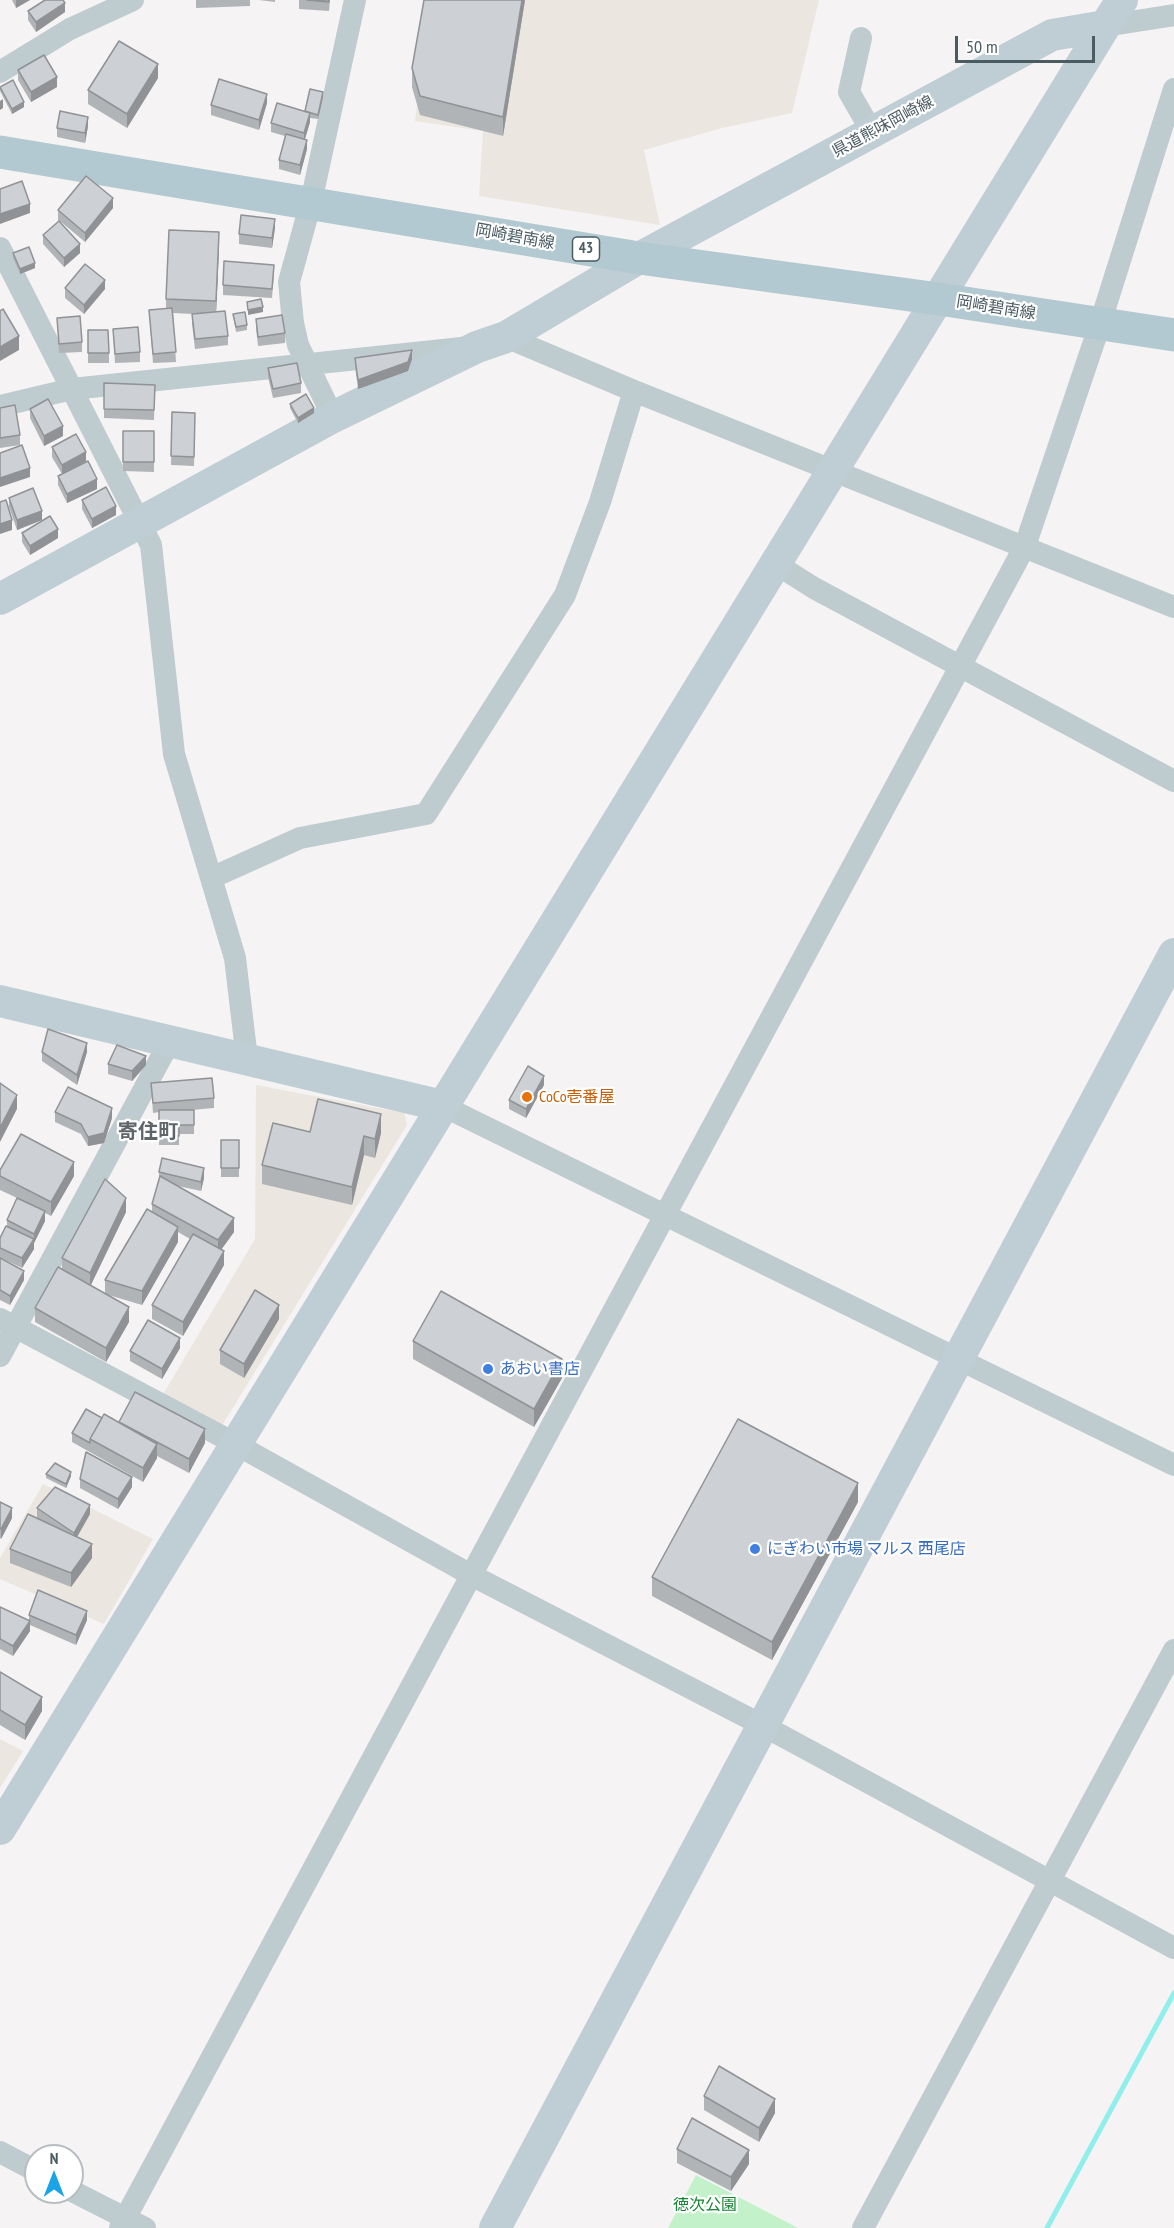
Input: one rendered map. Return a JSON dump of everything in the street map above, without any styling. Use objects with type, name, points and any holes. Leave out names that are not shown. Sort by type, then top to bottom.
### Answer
[{"type":"main road","name":"岡崎碧南線","points":[[0,152],[639,258],[939,299],[1174,335]]},
{"type":"street","points":[[0,72],[70,28],[133,0]]},
{"type":"street","points":[[333,417],[309,363],[298,345],[292,323],[289,282],[311,202],[355,0]]},
{"type":"street","points":[[0,1829],[1122,0]]},
{"type":"street","points":[[1105,26],[1174,15]]},
{"type":"street","name":"県道熊味岡崎線","points":[[0,599],[333,417],[477,347],[506,337],[639,258],[1052,35],[1105,26]]},
{"type":"street","points":[[861,38],[849,92],[872,132]]},
{"type":"street","points":[[84,2198],[130,2224],[665,1216],[1025,546],[1100,324],[1174,89]]},
{"type":"street","points":[[0,248],[151,545],[174,754],[235,958],[247,1059]]},
{"type":"street","points":[[506,337],[634,391],[1174,607]]},
{"type":"street","points":[[0,406],[72,389],[477,347]]},
{"type":"street","points":[[211,878],[300,838],[426,814],[565,595],[600,502],[634,391]]},
{"type":"street","points":[[776,564],[814,588],[1174,781]]},
{"type":"street","points":[[495,2228],[1174,954]]},
{"type":"street","points":[[0,1001],[443,1106],[1174,1465]]},
{"type":"street","points":[[0,1356],[8,1323],[170,1041]]},
{"type":"street","points":[[8,1323],[236,1444],[473,1576],[762,1725],[1174,1948]]},
{"type":"street","points":[[863,2228],[1174,1650]]},
{"type":"street","points":[[0,2152],[24,2165]]},
{"type":"shaded area","points":[[431,0],[819,0],[792,113],[722,128],[644,150],[660,225],[479,196],[483,131],[415,121]]},
{"type":"shaded area","points":[[256,1085],[404,1113],[407,1125],[221,1427],[162,1396],[255,1239]]},
{"type":"shaded area","points":[[43,1484],[153,1539],[104,1624],[0,1579],[0,1558]]},
{"type":"shaded area","points":[[0,1739],[23,1751],[0,1788]]},
{"type":"green space","name":"徳次公園","points":[[696,2175],[798,2228],[668,2228]]},
{"type":"building","points":[[45,0],[63,0],[65,3],[36,22],[28,11]]},
{"type":"building","points":[[424,0],[522,0],[503,117],[420,96],[412,68]]},
{"type":"building","points":[[119,41],[158,64],[127,114],[88,90]]},
{"type":"building","points":[[44,55],[57,77],[31,92],[18,70]]},
{"type":"building","points":[[219,79],[267,94],[259,120],[211,105]]},
{"type":"building","points":[[13,80],[24,102],[12,109],[0,87]]},
{"type":"building","points":[[310,89],[323,92],[318,115],[305,111]]},
{"type":"building","points":[[277,103],[310,113],[304,133],[271,123]]},
{"type":"building","points":[[60,111],[88,117],[85,133],[57,128]]},
{"type":"building","points":[[286,134],[307,140],[300,165],[279,160]]},
{"type":"building","points":[[86,176],[113,198],[85,233],[58,210]]},
{"type":"building","points":[[22,181],[30,204],[0,214],[0,189]]},
{"type":"building","points":[[241,215],[275,219],[272,238],[239,234]]},
{"type":"building","points":[[59,221],[80,244],[64,258],[43,235]]},
{"type":"building","points":[[169,230],[219,232],[216,301],[166,299]]},
{"type":"building","points":[[29,247],[35,263],[20,269],[13,253]]},
{"type":"building","points":[[224,261],[274,265],[272,289],[223,285]]},
{"type":"building","points":[[85,264],[105,280],[84,305],[65,288]]},
{"type":"building","points":[[261,299],[263,307],[248,310],[247,302]]},
{"type":"building","points":[[172,308],[176,352],[153,354],[149,310]]},
{"type":"building","points":[[3,309],[19,336],[0,347],[0,311]]},
{"type":"building","points":[[225,311],[228,336],[195,339],[192,314]]},
{"type":"building","points":[[245,312],[247,325],[236,327],[233,314]]},
{"type":"building","points":[[282,315],[285,333],[258,337],[256,319]]},
{"type":"building","points":[[80,316],[82,342],[59,344],[57,318]]},
{"type":"building","points":[[138,327],[140,352],[115,354],[113,329]]},
{"type":"building","points":[[88,330],[108,330],[109,353],[88,353]]},
{"type":"building","points":[[412,350],[408,362],[358,380],[355,358]]},
{"type":"building","points":[[297,363],[301,383],[273,389],[268,368]]},
{"type":"building","points":[[104,383],[155,385],[154,410],[104,409]]},
{"type":"building","points":[[306,394],[314,408],[298,418],[290,404]]},
{"type":"building","points":[[48,399],[63,426],[44,436],[30,409]]},
{"type":"building","points":[[15,405],[20,435],[0,438],[0,408]]},
{"type":"building","points":[[172,412],[195,413],[194,457],[171,456]]},
{"type":"building","points":[[123,431],[154,431],[154,462],[123,462]]},
{"type":"building","points":[[76,434],[86,452],[62,465],[52,447]]},
{"type":"building","points":[[22,445],[30,468],[0,478],[0,453]]},
{"type":"building","points":[[88,461],[97,479],[67,494],[58,476]]},
{"type":"building","points":[[106,487],[116,506],[92,519],[82,500]]},
{"type":"building","points":[[33,488],[42,511],[17,520],[9,498]]},
{"type":"building","points":[[6,500],[12,520],[0,524],[0,502]]},
{"type":"building","points":[[50,516],[58,529],[30,546],[22,533]]},
{"type":"building","points":[[48,1029],[87,1043],[77,1075],[42,1052]]},
{"type":"building","points":[[117,1045],[146,1056],[132,1071],[108,1064]]},
{"type":"building","points":[[528,1066],[544,1076],[526,1109],[509,1100]]},
{"type":"building","points":[[212,1078],[214,1098],[153,1103],[151,1083]]},
{"type":"building","points":[[0,1083],[17,1095],[0,1128]]},
{"type":"building","points":[[68,1087],[112,1108],[104,1133],[88,1137],[81,1124],[55,1112]]},
{"type":"building","points":[[318,1099],[381,1114],[375,1139],[364,1136],[352,1187],[262,1165],[273,1123],[310,1132]]},
{"type":"building","points":[[159,1110],[194,1110],[194,1125],[179,1125],[179,1136],[159,1136]]},
{"type":"building","points":[[21,1134],[74,1162],[51,1202],[0,1176],[0,1170]]},
{"type":"building","points":[[221,1140],[239,1140],[239,1168],[221,1168]]},
{"type":"building","points":[[162,1158],[204,1168],[201,1182],[159,1172]]},
{"type":"building","points":[[160,1176],[234,1218],[218,1240],[152,1204]]},
{"type":"building","points":[[105,1179],[126,1198],[90,1273],[62,1258]]},
{"type":"building","points":[[17,1198],[45,1211],[34,1234],[7,1220]]},
{"type":"building","points":[[147,1209],[178,1227],[142,1291],[105,1280]]},
{"type":"building","points":[[6,1226],[34,1239],[22,1258],[0,1248],[0,1238]]},
{"type":"building","points":[[193,1234],[224,1251],[183,1322],[152,1305]]},
{"type":"building","points":[[0,1258],[24,1271],[10,1296],[0,1290]]},
{"type":"building","points":[[58,1267],[129,1307],[106,1348],[35,1308]]},
{"type":"building","points":[[255,1290],[279,1305],[244,1364],[220,1350]]},
{"type":"building","name":"あおい書店","points":[[441,1291],[562,1359],[534,1409],[413,1341]]},
{"type":"building","points":[[148,1320],[180,1338],[162,1369],[130,1351]]},
{"type":"building","points":[[135,1392],[205,1429],[189,1459],[119,1422]]},
{"type":"building","points":[[86,1409],[102,1418],[90,1443],[72,1433]]},
{"type":"building","points":[[104,1414],[157,1444],[143,1468],[90,1439]]},
{"type":"building","name":"にぎわい市場 マルス 西尾店","points":[[738,1419],[858,1483],[772,1642],[652,1577]]},
{"type":"building","points":[[86,1452],[132,1477],[118,1499],[80,1479]]},
{"type":"building","points":[[55,1463],[71,1472],[66,1484],[46,1474]]},
{"type":"building","points":[[55,1487],[90,1505],[74,1533],[37,1508]]},
{"type":"building","points":[[0,1502],[12,1508],[1,1529],[0,1528]]},
{"type":"building","points":[[28,1514],[92,1544],[71,1573],[10,1549]]},
{"type":"building","points":[[38,1590],[87,1611],[76,1635],[29,1615]]},
{"type":"building","points":[[0,1607],[30,1621],[13,1646],[0,1639]]},
{"type":"building","points":[[0,1672],[42,1697],[25,1725],[0,1710]]},
{"type":"building","points":[[719,2066],[775,2099],[759,2128],[704,2096]]},
{"type":"building","points":[[692,2118],[749,2150],[731,2177],[677,2149]]},
{"type":"waterway","points":[[1047,2228],[1174,1993]]},
{"type":"place","name":"CoCo壱番屋","points":[[527,1097]]},
{"type":"place","name":"あおい書店","points":[[488,1369]]},
{"type":"place","name":"にぎわい市場 マルス 西尾店","points":[[755,1549]]},
{"type":"district","name":"寄住町","points":[[148,1132]]}]
